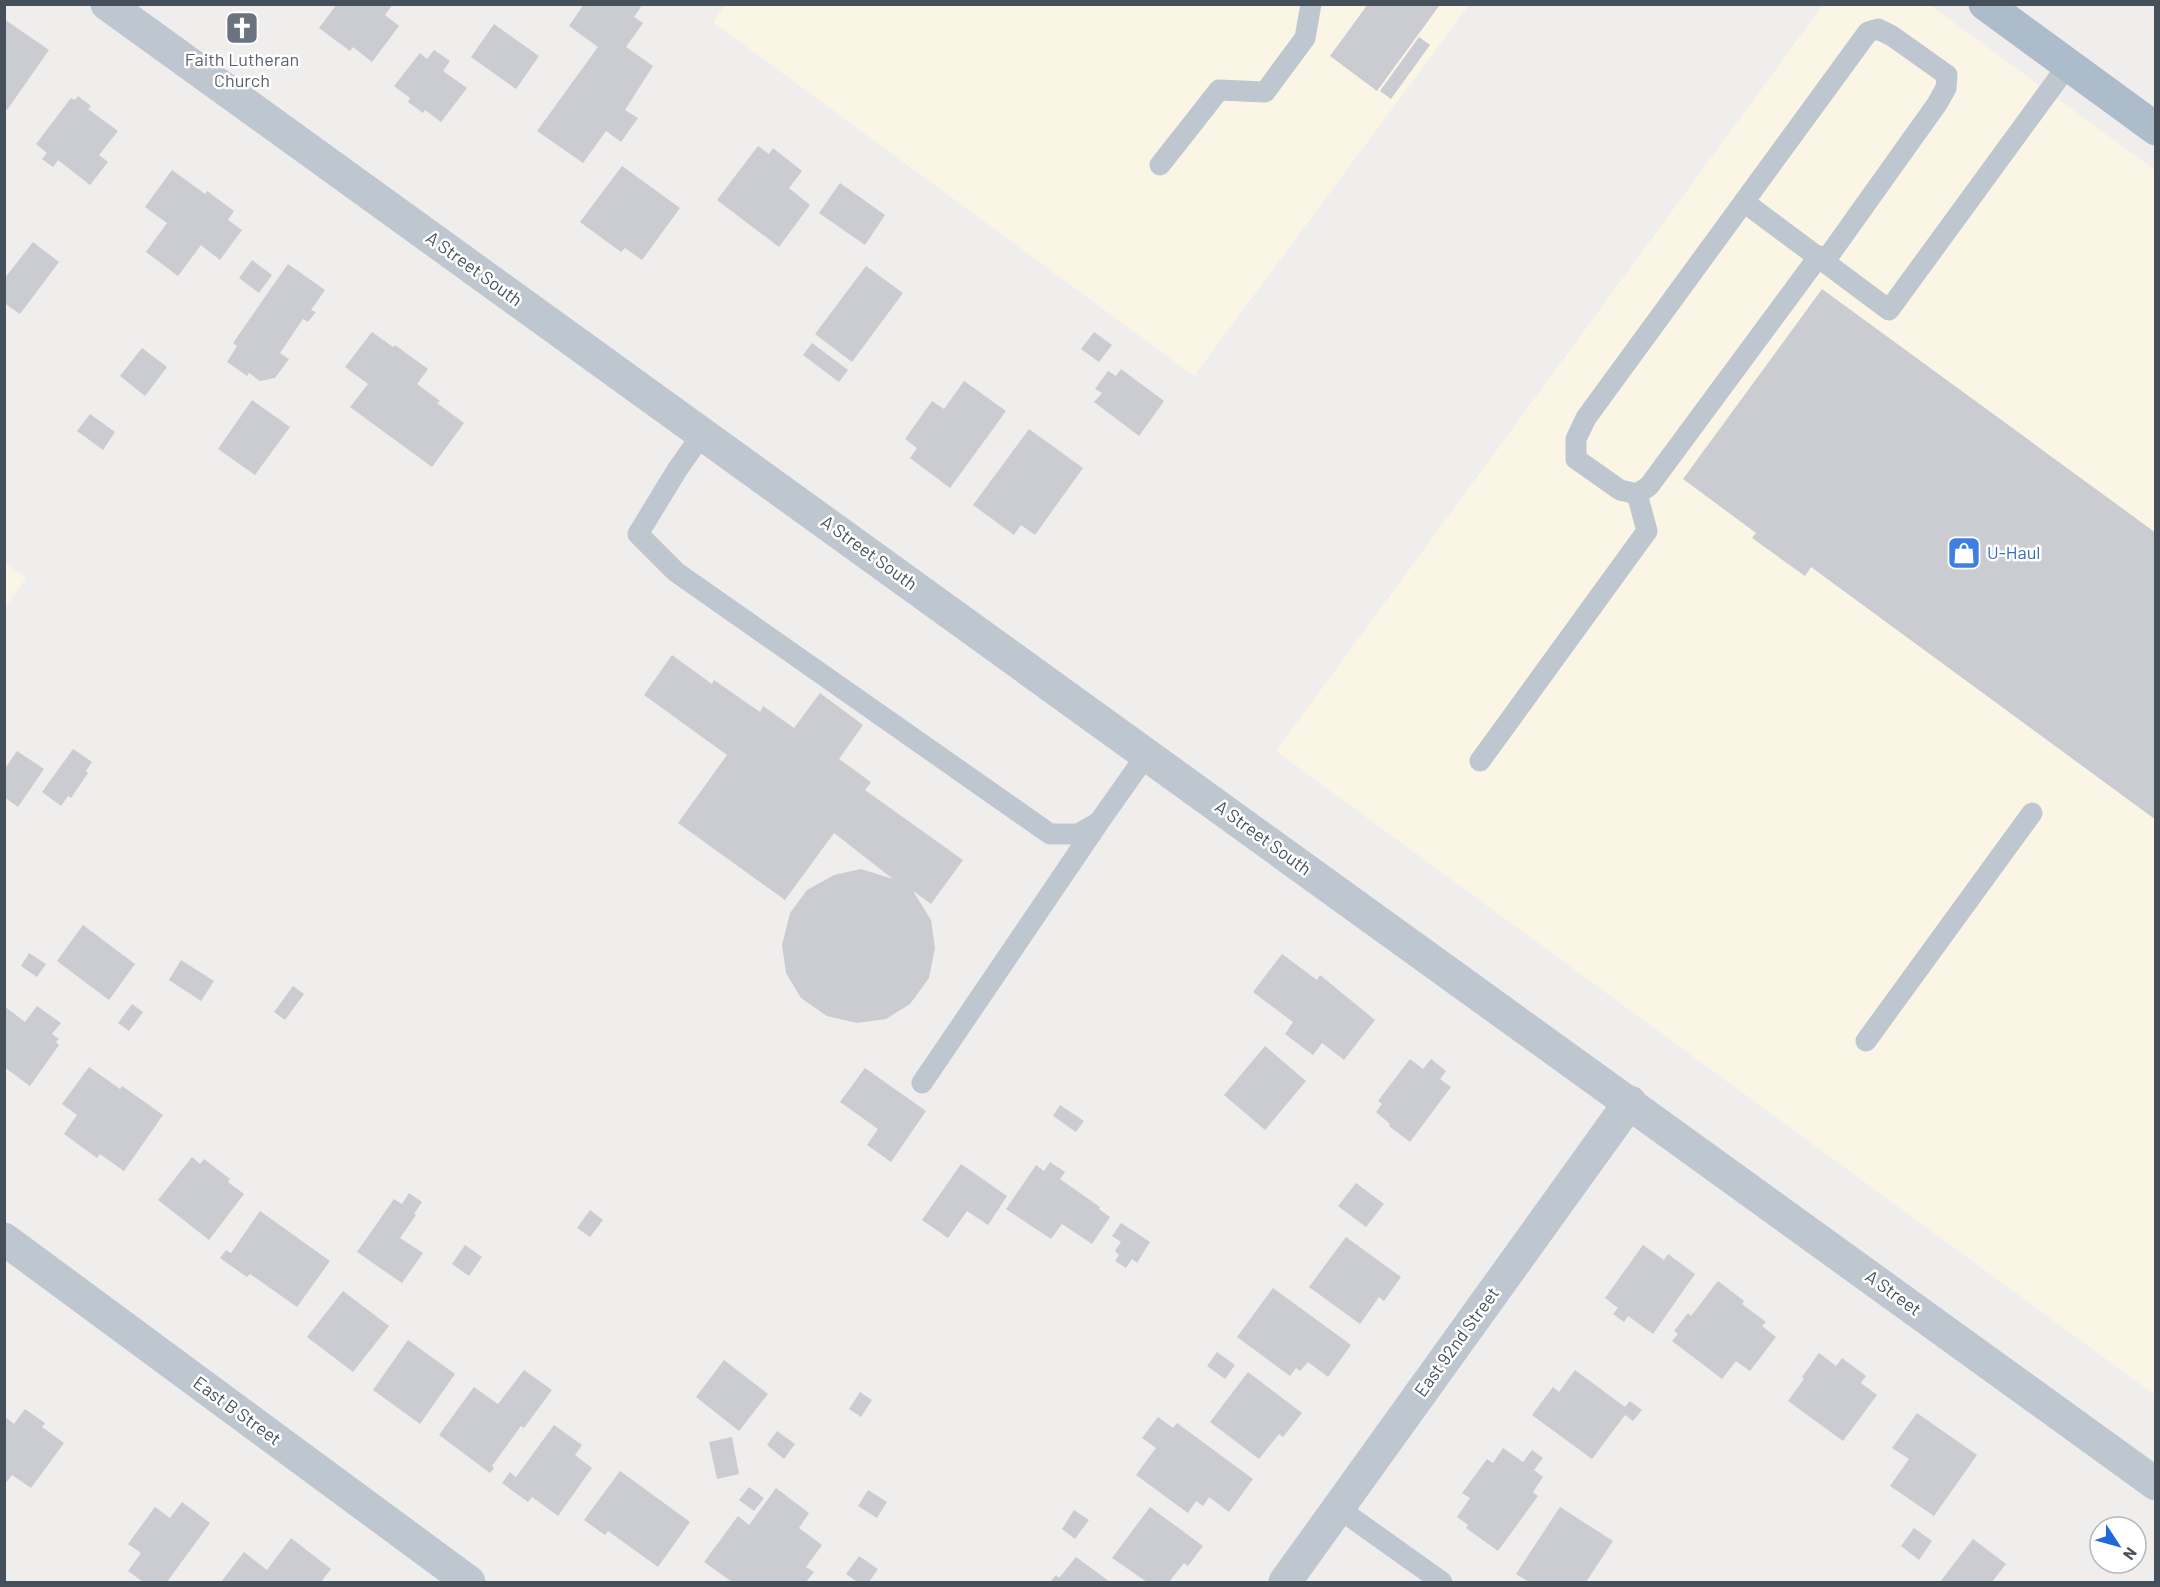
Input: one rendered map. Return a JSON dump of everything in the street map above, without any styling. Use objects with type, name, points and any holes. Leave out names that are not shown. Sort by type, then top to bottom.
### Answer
[{"type":"main road","points":[[1985,4],[2156,129]]},
{"type":"street","name":"A Street South","points":[[107,4],[1630,1102]]},
{"type":"street","name":"A Street","points":[[1630,1102],[2156,1484]]},
{"type":"street","name":"East 92nd Street","points":[[1285,1582],[1630,1102]]},
{"type":"street","name":"East B Street","points":[[4,1239],[469,1582]]},
{"type":"lane","points":[[1160,165],[1219,90],[1265,92],[1305,38],[1311,4]]},
{"type":"lane","points":[[1878,29],[1892,36],[1947,75],[1946,88],[1937,104],[1822,259],[1649,486],[1636,494],[1620,490],[1576,459],[1576,439],[1586,418],[1868,32],[1878,29]]},
{"type":"lane","points":[[1744,202],[1889,310],[2068,66]]},
{"type":"lane","points":[[703,433],[639,534],[676,572],[1050,834],[1078,834],[1099,822]]},
{"type":"lane","points":[[1480,761],[1647,531],[1636,494]]},
{"type":"lane","points":[[922,1083],[1147,754]]},
{"type":"lane","points":[[1866,1041],[2032,813]]},
{"type":"lane","points":[[1338,1508],[1442,1582]]},
{"type":"shaded area","points":[[726,4],[1469,5],[1194,376],[713,22]]},
{"type":"shaded area","points":[[1823,5],[1930,5],[2155,170],[2155,1395],[1276,751]]},
{"type":"shaded area","points":[[5,563],[26,578],[5,608]]},
{"type":"building","points":[[337,4],[393,4],[385,15],[399,26],[372,62],[353,47],[350,51],[319,28]]},
{"type":"building","points":[[584,4],[637,4],[641,7],[634,17],[643,23],[626,47],[653,66],[625,110],[638,118],[621,142],[606,131],[583,163],[537,131],[598,47],[569,26]]},
{"type":"building","points":[[1368,4],[1436,4],[1439,6],[1377,91],[1330,56]]},
{"type":"building","points":[[4,19],[49,50],[7,110],[4,108]]},
{"type":"building","points":[[494,24],[539,56],[516,89],[471,57]]},
{"type":"building","points":[[1419,37],[1430,45],[1391,99],[1380,91]]},
{"type":"building","points":[[434,50],[450,61],[443,71],[467,88],[441,122],[425,110],[423,113],[408,102],[410,98],[394,86],[420,53],[427,59]]},
{"type":"building","points":[[78,96],[91,106],[88,109],[118,131],[99,155],[108,162],[90,185],[58,160],[53,167],[42,159],[47,153],[36,144],[71,98],[75,100]]},
{"type":"building","points":[[758,146],[769,154],[773,148],[802,171],[789,188],[810,205],[779,247],[717,200]]},
{"type":"building","points":[[622,166],[680,208],[642,260],[625,248],[621,252],[580,222]]},
{"type":"building","points":[[172,170],[205,194],[207,191],[234,211],[228,220],[242,230],[220,260],[201,245],[178,276],[146,252],[167,223],[145,207]]},
{"type":"building","points":[[840,183],[885,215],[865,245],[819,213]]},
{"type":"building","points":[[33,242],[59,262],[20,314],[4,303],[4,279]]},
{"type":"building","points":[[252,260],[272,275],[259,293],[239,278]]},
{"type":"building","points":[[288,264],[325,290],[311,310],[316,312],[308,322],[303,319],[280,353],[289,359],[275,378],[260,381],[249,373],[247,376],[227,362],[237,346],[233,343]]},
{"type":"building","points":[[866,266],[903,293],[852,362],[815,334]]},
{"type":"building","name":"U-Haul","points":[[1822,289],[2156,533],[2156,820],[1811,567],[1805,576],[1752,538],[1756,533],[1683,479]]},
{"type":"building","points":[[372,332],[393,347],[395,345],[428,369],[417,384],[440,401],[437,403],[464,423],[432,467],[350,407],[368,384],[345,367]]},
{"type":"building","points":[[1094,332],[1112,345],[1099,362],[1081,349]]},
{"type":"building","points":[[812,343],[848,370],[839,382],[803,355]]},
{"type":"building","points":[[142,348],[167,367],[145,396],[120,376]]},
{"type":"building","points":[[1121,369],[1164,401],[1139,436],[1094,402],[1102,393],[1095,389],[1108,371],[1116,376]]},
{"type":"building","points":[[964,381],[1006,411],[950,488],[910,458],[917,448],[905,439],[932,401],[944,409]]},
{"type":"building","points":[[252,400],[290,427],[255,475],[218,449]]},
{"type":"building","points":[[90,414],[115,432],[103,450],[77,431]]},
{"type":"building","points":[[1029,429],[1083,468],[1035,535],[1021,525],[1014,535],[973,505]]},
{"type":"building","points":[[672,655],[712,684],[714,680],[760,712],[763,706],[794,728],[820,693],[863,725],[839,759],[871,782],[865,790],[963,860],[931,904],[913,891],[931,920],[935,948],[929,978],[910,1004],[886,1019],[857,1023],[827,1016],[801,998],[786,973],[782,945],[790,913],[807,890],[834,875],[861,869],[893,879],[834,833],[785,900],[678,823],[727,755],[644,695]]},
{"type":"building","points":[[73,749],[92,762],[86,771],[88,773],[71,798],[68,796],[61,806],[42,792]]},
{"type":"building","points":[[17,751],[44,769],[18,807],[4,797],[4,770]]},
{"type":"building","points":[[83,925],[135,964],[109,1000],[57,961]]},
{"type":"building","points":[[29,953],[46,964],[37,977],[21,966]]},
{"type":"building","points":[[1282,954],[1317,980],[1320,975],[1375,1020],[1344,1060],[1322,1043],[1313,1055],[1285,1034],[1293,1022],[1253,992]]},
{"type":"building","points":[[181,960],[214,981],[201,1001],[169,980]]},
{"type":"building","points":[[293,986],[304,994],[285,1020],[274,1012]]},
{"type":"building","points":[[132,1004],[143,1012],[129,1031],[118,1023]]},
{"type":"building","points":[[4,1006],[25,1022],[37,1006],[61,1023],[52,1034],[59,1039],[56,1042],[59,1045],[30,1086],[4,1067]]},
{"type":"building","points":[[1265,1046],[1306,1081],[1265,1130],[1224,1095]]},
{"type":"building","points":[[1410,1059],[1423,1069],[1431,1059],[1446,1071],[1440,1079],[1451,1087],[1410,1142],[1389,1126],[1390,1124],[1376,1112],[1382,1104],[1378,1101]]},
{"type":"building","points":[[89,1067],[120,1089],[122,1086],[163,1115],[124,1171],[100,1154],[97,1158],[64,1134],[77,1115],[62,1104]]},
{"type":"building","points":[[865,1068],[926,1111],[891,1162],[867,1145],[878,1129],[840,1102]]},
{"type":"building","points":[[1060,1105],[1084,1121],[1076,1132],[1053,1116]]},
{"type":"building","points":[[192,1157],[200,1164],[204,1159],[230,1179],[228,1182],[244,1194],[209,1240],[158,1200]]},
{"type":"building","points":[[1050,1162],[1065,1172],[1060,1179],[1100,1207],[1099,1209],[1110,1217],[1092,1244],[1062,1224],[1051,1239],[1006,1209],[1036,1165],[1044,1171]]},
{"type":"building","points":[[961,1164],[1007,1196],[988,1225],[967,1211],[948,1238],[922,1220]]},
{"type":"building","points":[[1356,1183],[1384,1204],[1366,1227],[1338,1206]]},
{"type":"building","points":[[409,1193],[422,1202],[400,1238],[423,1253],[402,1283],[357,1252],[394,1199],[402,1204]]},
{"type":"building","points":[[590,1210],[603,1220],[590,1237],[577,1228]]},
{"type":"building","points":[[260,1211],[330,1261],[297,1307],[250,1274],[247,1277],[220,1258],[226,1250],[231,1253]]},
{"type":"building","points":[[1121,1223],[1150,1242],[1137,1263],[1132,1259],[1126,1268],[1115,1261],[1119,1255],[1115,1251],[1121,1242],[1112,1236]]},
{"type":"building","points":[[1346,1237],[1401,1277],[1384,1301],[1379,1297],[1360,1324],[1309,1287]]},
{"type":"building","points":[[465,1245],[482,1257],[469,1276],[452,1264]]},
{"type":"building","points":[[1643,1245],[1664,1260],[1668,1254],[1695,1274],[1653,1334],[1628,1316],[1624,1322],[1613,1314],[1618,1308],[1605,1298]]},
{"type":"building","points":[[1718,1281],[1744,1301],[1742,1304],[1766,1322],[1762,1326],[1776,1337],[1750,1371],[1736,1361],[1722,1379],[1672,1341],[1678,1334],[1674,1331],[1688,1313],[1691,1316]]},
{"type":"building","points":[[1273,1288],[1351,1345],[1328,1377],[1308,1362],[1300,1371],[1296,1368],[1290,1376],[1237,1337]]},
{"type":"building","points":[[343,1291],[389,1326],[353,1372],[307,1337]]},
{"type":"building","points":[[408,1340],[455,1374],[420,1424],[373,1390]]},
{"type":"building","points":[[1217,1352],[1235,1365],[1225,1379],[1207,1366]]},
{"type":"building","points":[[1819,1353],[1836,1366],[1842,1358],[1866,1376],[1861,1383],[1877,1395],[1843,1441],[1788,1401]]},
{"type":"building","points":[[724,1360],[768,1394],[739,1431],[696,1397]]},
{"type":"building","points":[[524,1370],[552,1390],[524,1428],[521,1426],[492,1466],[494,1468],[490,1473],[439,1435],[474,1387],[498,1404]]},
{"type":"building","points":[[1575,1370],[1625,1407],[1630,1401],[1642,1410],[1633,1421],[1625,1415],[1592,1459],[1532,1415],[1553,1387],[1559,1392]]},
{"type":"building","points":[[1248,1372],[1302,1413],[1283,1437],[1279,1434],[1259,1459],[1210,1422]]},
{"type":"building","points":[[860,1392],[872,1400],[861,1417],[849,1409]]},
{"type":"building","points":[[25,1409],[45,1423],[42,1427],[64,1443],[31,1488],[12,1475],[4,1485],[4,1416],[14,1424]]},
{"type":"building","points":[[1917,1413],[1977,1455],[1934,1516],[1890,1486],[1909,1459],[1892,1448]]},
{"type":"building","points":[[1158,1417],[1173,1428],[1177,1423],[1253,1479],[1229,1512],[1209,1497],[1203,1506],[1196,1501],[1188,1513],[1136,1475],[1156,1448],[1142,1438]]},
{"type":"building","points":[[554,1425],[582,1445],[575,1455],[592,1468],[558,1516],[532,1497],[528,1502],[502,1483],[510,1472],[516,1477]]},
{"type":"building","points":[[777,1431],[795,1444],[784,1459],[767,1445]]},
{"type":"building","points":[[732,1437],[739,1474],[717,1479],[709,1442]]},
{"type":"building","points":[[1503,1448],[1523,1462],[1532,1450],[1543,1458],[1534,1470],[1543,1477],[1533,1492],[1538,1496],[1498,1551],[1466,1528],[1468,1525],[1457,1517],[1470,1498],[1462,1493],[1487,1459],[1493,1463]]},
{"type":"building","points":[[620,1471],[690,1522],[658,1567],[608,1531],[605,1535],[584,1520]]},
{"type":"building","points":[[749,1487],[764,1498],[754,1511],[739,1500]]},
{"type":"building","points":[[776,1488],[809,1513],[799,1528],[822,1545],[806,1567],[814,1572],[806,1582],[732,1582],[704,1562],[738,1516],[749,1525]]},
{"type":"building","points":[[868,1490],[887,1502],[877,1518],[858,1506]]},
{"type":"building","points":[[182,1502],[210,1523],[167,1582],[143,1582],[128,1571],[141,1553],[128,1544],[155,1507],[170,1518]]},
{"type":"building","points":[[1150,1507],[1203,1546],[1188,1566],[1184,1563],[1169,1582],[1147,1582],[1112,1558]]},
{"type":"building","points":[[1560,1507],[1613,1541],[1586,1582],[1529,1582],[1516,1574]]},
{"type":"building","points":[[1074,1510],[1089,1520],[1075,1539],[1062,1529]]},
{"type":"building","points":[[1914,1528],[1932,1541],[1919,1560],[1901,1546]]},
{"type":"building","points":[[291,1538],[331,1569],[321,1582],[221,1582],[244,1552],[267,1570]]},
{"type":"building","points":[[1973,1539],[2006,1564],[1992,1582],[1940,1582]]},
{"type":"building","points":[[859,1556],[878,1569],[869,1582],[857,1582],[846,1574]]},
{"type":"building","points":[[1076,1557],[1110,1582],[1050,1582],[1056,1575],[1059,1578]]},
{"type":"place","name":"Faith Lutheran Church","points":[[242,28]]},
{"type":"place","name":"U-Haul","points":[[1964,553]]}]
